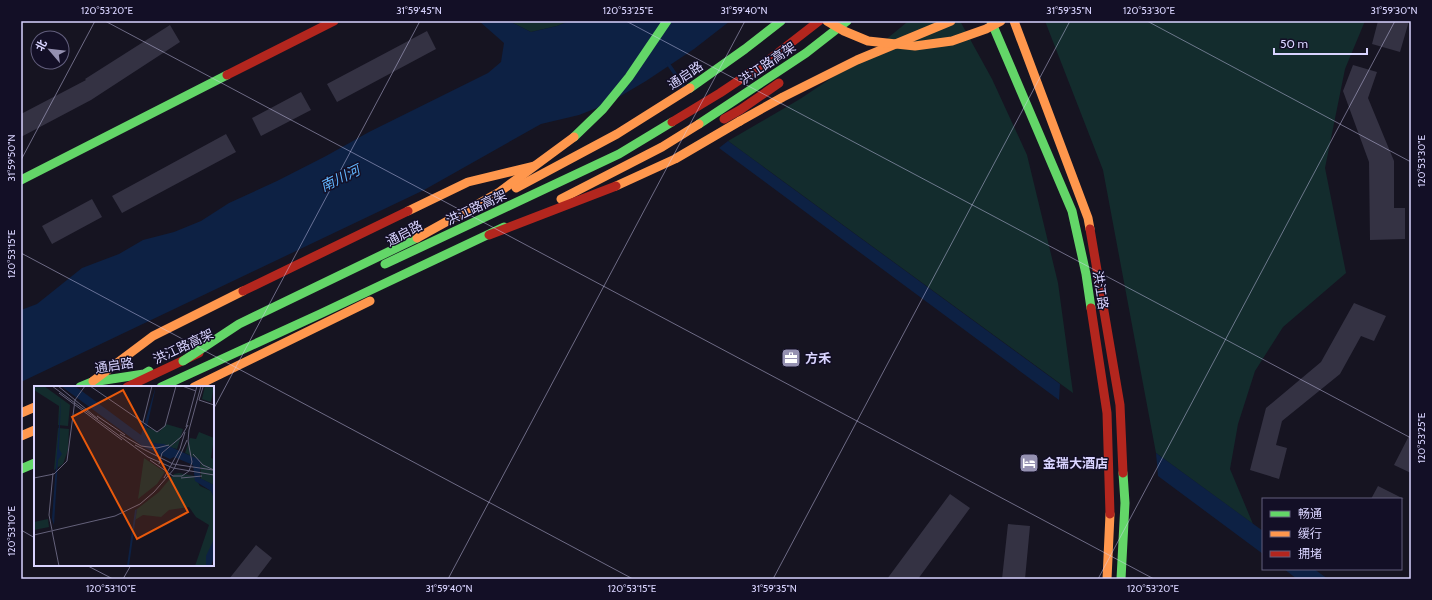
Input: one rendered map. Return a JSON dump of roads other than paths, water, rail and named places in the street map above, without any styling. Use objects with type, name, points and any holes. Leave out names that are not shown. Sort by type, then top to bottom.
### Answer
[{"type":"main road","points":[[21,180],[334,21]]},
{"type":"main road","points":[[183,361],[239,324],[415,239],[498,192],[574,137],[603,108],[629,76],[667,21]]},
{"type":"main road","name":"通启路","points":[[82,386],[92,382],[144,374],[364,269],[631,126],[696,85],[781,21]]},
{"type":"main road","name":"洪江路高架","points":[[377,268],[619,154],[720,93],[765,63],[819,21]]},
{"type":"main road","points":[[827,21],[844,31],[868,40],[915,46],[952,41],[986,29],[1001,21]]},
{"type":"main road","name":"洪江路高架","points":[[163,386],[489,235],[662,147],[731,104],[783,69],[847,21]]},
{"type":"main road","points":[[804,66],[858,21]]},
{"type":"main road","points":[[489,235],[625,183],[675,159],[783,97],[827,74],[864,56],[951,21]]},
{"type":"main road","name":"洪江路","points":[[991,21],[1072,211],[1086,274],[1107,413],[1110,507],[1110,556],[1107,579]]},
{"type":"main road","name":"洪江路","points":[[1014,21],[1088,218],[1120,405],[1125,503],[1121,579]]},
{"type":"main road","points":[[196,386],[326,323],[486,241],[642,167],[740,110],[785,79]]},
{"type":"main road","points":[[92,382],[153,336],[468,182],[560,160],[596,145]]},
{"type":"main road","name":"洪江路高架","points":[[129,386],[314,298]]},
{"type":"main road","points":[[21,413],[34,407]]},
{"type":"main road","points":[[21,436],[34,430]]},
{"type":"main road","points":[[21,469],[34,463]]},
{"type":"water","name":"南川河","points":[[479,21],[509,21],[531,32],[557,26],[569,21],[730,21],[694,49],[646,81],[607,104],[579,115],[541,124],[424,190],[21,382],[21,310],[37,304],[82,268],[119,254],[143,240],[174,232],[201,221],[229,203],[277,181],[369,132],[488,73],[501,62],[504,43]]},
{"type":"water","points":[[728,141],[1060,384],[1059,400],[719,148]]},
{"type":"water","points":[[1156,453],[1262,530],[1262,553],[1158,476]]},
{"type":"water","points":[[1285,570],[1315,570],[1328,579],[1297,579]]},
{"type":"waterway","points":[[667,62],[684,87]]},
{"type":"place","name":"方禾","points":[[791,358]]},
{"type":"place","name":"金瑞大酒店","points":[[1029,463]]}]
